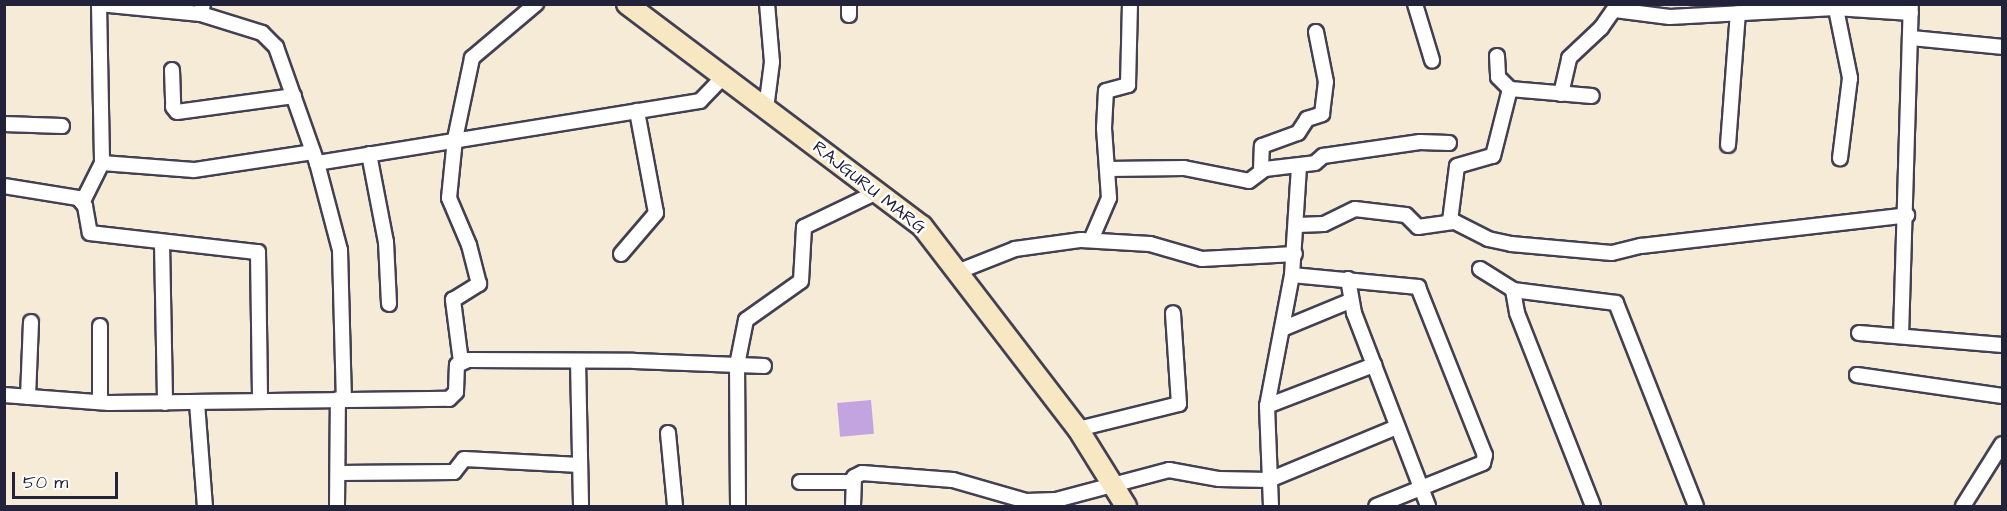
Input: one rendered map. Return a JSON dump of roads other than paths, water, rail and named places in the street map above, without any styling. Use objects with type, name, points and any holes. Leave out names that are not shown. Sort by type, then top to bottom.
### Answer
[{"type":"street","points":[[260,401],[258,252],[162,243],[90,233],[83,201],[102,163],[99,4],[202,9],[262,33],[276,47],[315,158],[340,250],[341,399],[338,507]]},
{"type":"street","points":[[4,395],[100,402],[165,403],[449,399],[456,393],[461,362],[453,300],[475,289],[479,278],[449,198],[455,139],[472,58],[536,4]]},
{"type":"street","name":"RAJGURU MARG","points":[[627,4],[922,226],[1078,429],[1126,507]]},
{"type":"street","points":[[766,109],[772,62],[767,4]]},
{"type":"street","points":[[1091,240],[1109,198],[1104,128],[1106,91],[1128,85],[1130,4]]},
{"type":"street","points":[[1415,4],[1432,60]]},
{"type":"street","points":[[1835,6],[1850,78],[1840,158]]},
{"type":"street","points":[[1561,94],[1569,58],[1616,7],[1670,16],[1835,6],[1911,9],[1907,215],[1900,336]]},
{"type":"street","points":[[1728,145],[1738,13]]},
{"type":"street","points":[[1108,169],[1184,168],[1241,181],[1254,179],[1261,170],[1262,146],[1298,133],[1307,119],[1322,114],[1326,82],[1316,32]]},
{"type":"street","points":[[1911,38],[2002,47]]},
{"type":"street","points":[[1497,56],[1498,77],[1510,89],[1592,96]]},
{"type":"street","points":[[172,70],[177,112],[294,96]]},
{"type":"street","points":[[102,163],[194,170],[369,154],[700,101],[723,77]]},
{"type":"street","points":[[1450,221],[1456,166],[1493,156],[1510,89]]},
{"type":"street","points":[[621,254],[656,213],[637,111]]},
{"type":"street","points":[[4,124],[62,126]]},
{"type":"street","points":[[1261,170],[1315,163],[1323,156],[1383,146],[1420,141],[1449,143]]},
{"type":"street","points":[[369,154],[386,242],[389,304]]},
{"type":"street","points":[[1272,507],[1267,406],[1295,254],[1299,166]]},
{"type":"street","points":[[4,186],[83,201]]},
{"type":"street","points":[[738,507],[737,365],[746,320],[801,281],[804,227],[876,192]]},
{"type":"street","points":[[1298,225],[1324,224],[1355,209],[1406,215],[1418,226],[1450,221],[1499,242],[1612,253],[1641,246],[1907,215]]},
{"type":"street","points":[[957,272],[1015,249],[1091,240],[1150,244],[1202,259],[1295,254]]},
{"type":"street","points":[[162,243],[165,403]]},
{"type":"street","points":[[1480,269],[1513,290],[1616,303],[1696,507]]},
{"type":"street","points":[[1292,275],[1418,287],[1485,455],[1483,463],[1376,507]]},
{"type":"street","points":[[1348,279],[1350,301],[1428,507]]},
{"type":"street","points":[[1513,290],[1517,313],[1592,506]]},
{"type":"street","points":[[1282,329],[1350,301]]},
{"type":"street","points":[[1078,429],[1179,404],[1173,313]]},
{"type":"street","points":[[28,397],[31,322]]},
{"type":"street","points":[[100,326],[100,402]]},
{"type":"street","points":[[1859,333],[2002,345]]},
{"type":"street","points":[[461,362],[578,361],[765,366]]},
{"type":"street","points":[[578,361],[581,507]]},
{"type":"street","points":[[1267,406],[1374,365]]},
{"type":"street","points":[[1857,375],[2002,396]]},
{"type":"street","points":[[197,403],[204,507]]},
{"type":"street","points":[[800,482],[853,482],[862,473],[942,479],[1035,501],[1169,470],[1219,479],[1269,480],[1397,428]]},
{"type":"street","points":[[668,433],[675,507]]},
{"type":"street","points":[[1963,507],[2002,444]]},
{"type":"street","points":[[338,473],[454,472],[464,459],[580,465]]},
{"type":"street","points":[[853,482],[854,507]]}]
